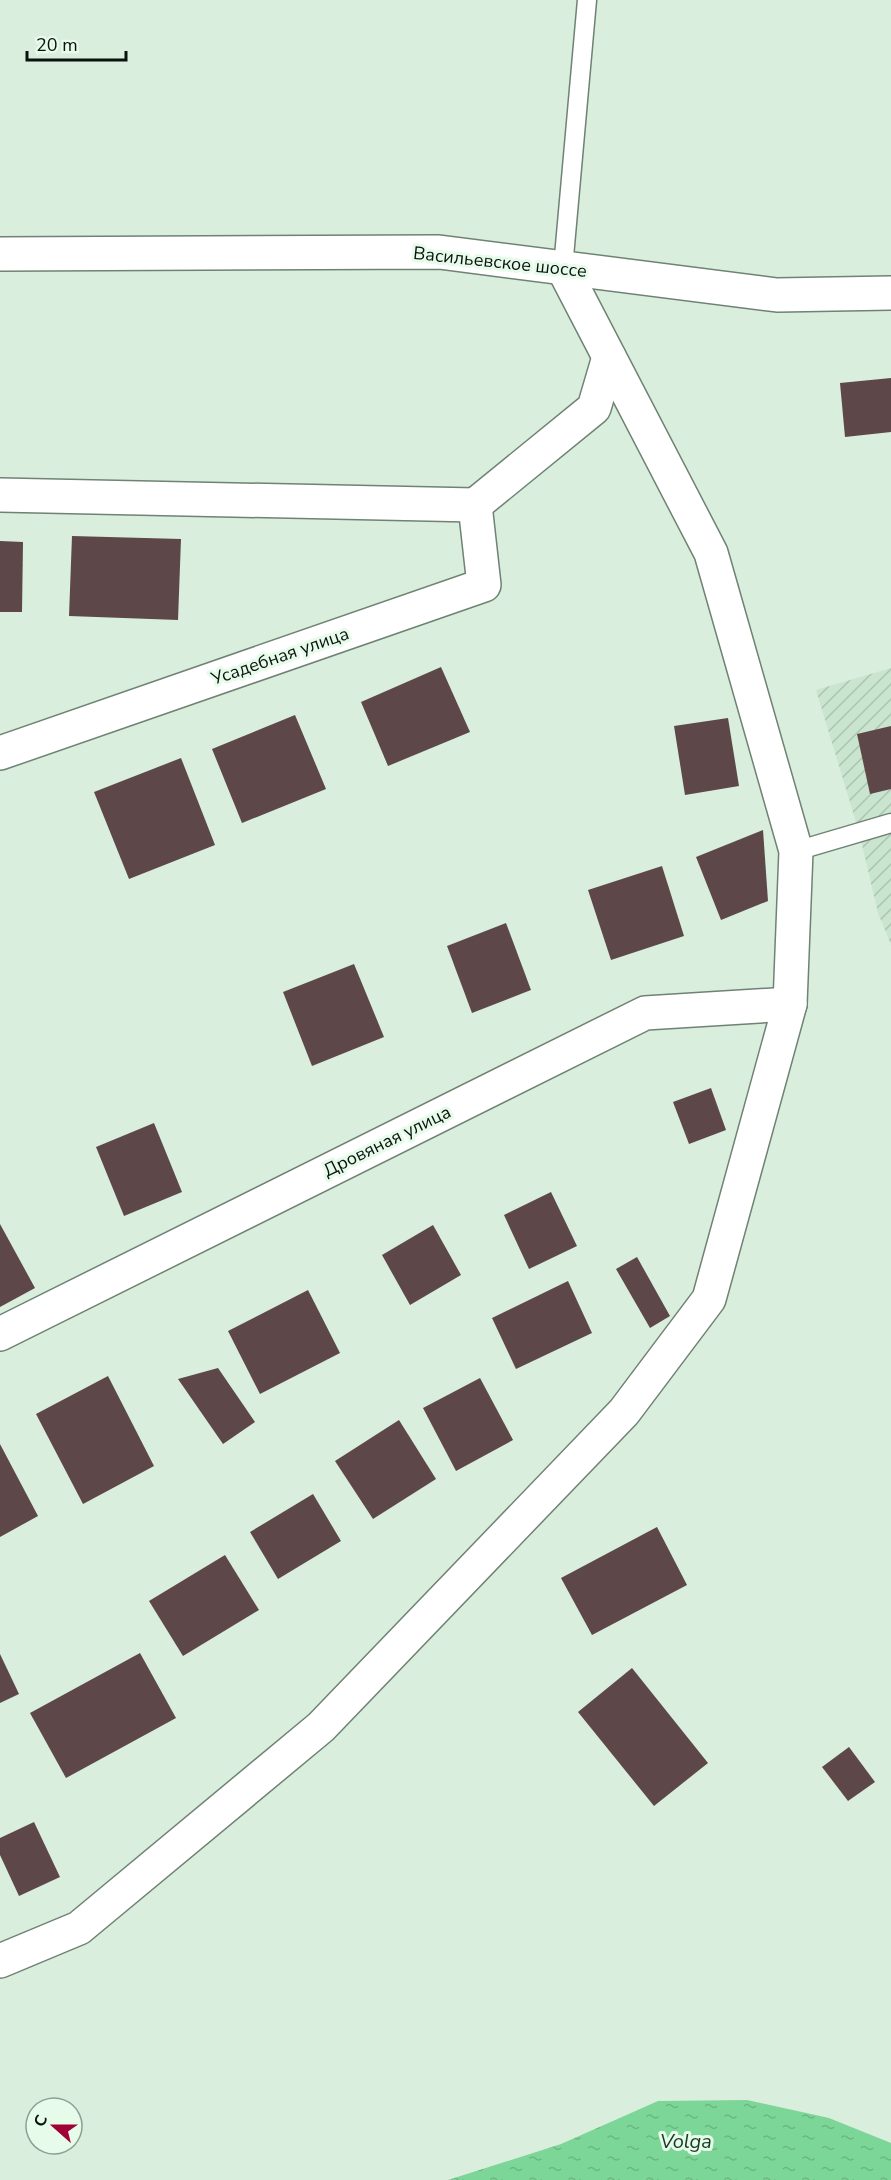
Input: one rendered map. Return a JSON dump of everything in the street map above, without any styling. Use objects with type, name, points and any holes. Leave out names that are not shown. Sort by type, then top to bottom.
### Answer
[{"type":"street","name":"Васильевское шоссе","points":[[0,254],[439,252],[777,295],[891,293]]},
{"type":"street","points":[[0,1961],[79,1928],[321,1727],[624,1412],[709,1299],[790,1004],[796,851],[711,552],[563,268]]},
{"type":"street","points":[[0,495],[475,505],[594,408],[609,357]]},
{"type":"street","name":"Усадебная улица","points":[[0,753],[484,585],[475,505]]},
{"type":"street","name":"Дровяная улица","points":[[0,1334],[645,1013],[790,1004]]},
{"type":"lane","points":[[563,268],[587,0]]},
{"type":"lane","points":[[796,851],[891,823]]},
{"type":"shaded area","points":[[891,668],[891,945],[878,913],[859,832],[816,690]]},
{"type":"water","name":"Volga","points":[[747,2100],[829,2118],[891,2143],[891,2180],[448,2180],[561,2144],[658,2101]]},
{"type":"building","points":[[891,378],[891,432],[845,437],[840,383]]},
{"type":"building","points":[[72,536],[181,539],[178,620],[69,616]]},
{"type":"building","points":[[0,541],[23,542],[22,612],[0,612]]},
{"type":"building","points":[[441,667],[470,732],[388,766],[361,702]]},
{"type":"building","points":[[295,715],[326,789],[242,823],[212,749]]},
{"type":"building","points":[[728,718],[739,786],[685,795],[674,726]]},
{"type":"building","points":[[891,726],[891,789],[870,794],[857,734]]},
{"type":"building","points":[[181,758],[215,845],[129,879],[94,792]]},
{"type":"building","points":[[763,830],[768,901],[721,920],[696,857]]},
{"type":"building","points":[[662,866],[684,936],[611,960],[588,890]]},
{"type":"building","points":[[506,923],[531,990],[472,1013],[447,946]]},
{"type":"building","points":[[354,964],[384,1037],[312,1066],[283,992]]},
{"type":"building","points":[[711,1088],[726,1130],[689,1144],[673,1102]]},
{"type":"building","points":[[154,1123],[182,1192],[124,1216],[96,1147]]},
{"type":"building","points":[[551,1192],[577,1246],[529,1269],[504,1215]]},
{"type":"building","points":[[0,1224],[35,1288],[0,1307]]},
{"type":"building","points":[[433,1225],[461,1275],[410,1305],[382,1255]]},
{"type":"building","points":[[637,1257],[670,1316],[650,1328],[616,1269]]},
{"type":"building","points":[[568,1281],[592,1333],[516,1369],[492,1318]]},
{"type":"building","points":[[308,1290],[340,1353],[260,1394],[228,1331]]},
{"type":"building","points":[[218,1368],[255,1422],[223,1444],[178,1379]]},
{"type":"building","points":[[108,1376],[154,1466],[83,1504],[36,1414]]},
{"type":"building","points":[[480,1378],[513,1440],[456,1471],[423,1408]]},
{"type":"building","points":[[399,1420],[436,1479],[373,1519],[335,1461]]},
{"type":"building","points":[[0,1444],[38,1516],[0,1537]]},
{"type":"building","points":[[313,1494],[341,1541],[278,1579],[250,1532]]},
{"type":"building","points":[[657,1527],[687,1585],[592,1635],[561,1578]]},
{"type":"building","points":[[225,1555],[259,1610],[183,1656],[149,1601]]},
{"type":"building","points":[[140,1653],[176,1718],[66,1778],[30,1713]]},
{"type":"building","points":[[0,1654],[19,1694],[0,1703]]},
{"type":"building","points":[[632,1668],[708,1763],[654,1806],[578,1712]]},
{"type":"building","points":[[849,1747],[875,1782],[848,1801],[822,1767]]},
{"type":"building","points":[[34,1822],[60,1877],[19,1896],[0,1855],[0,1838]]}]
